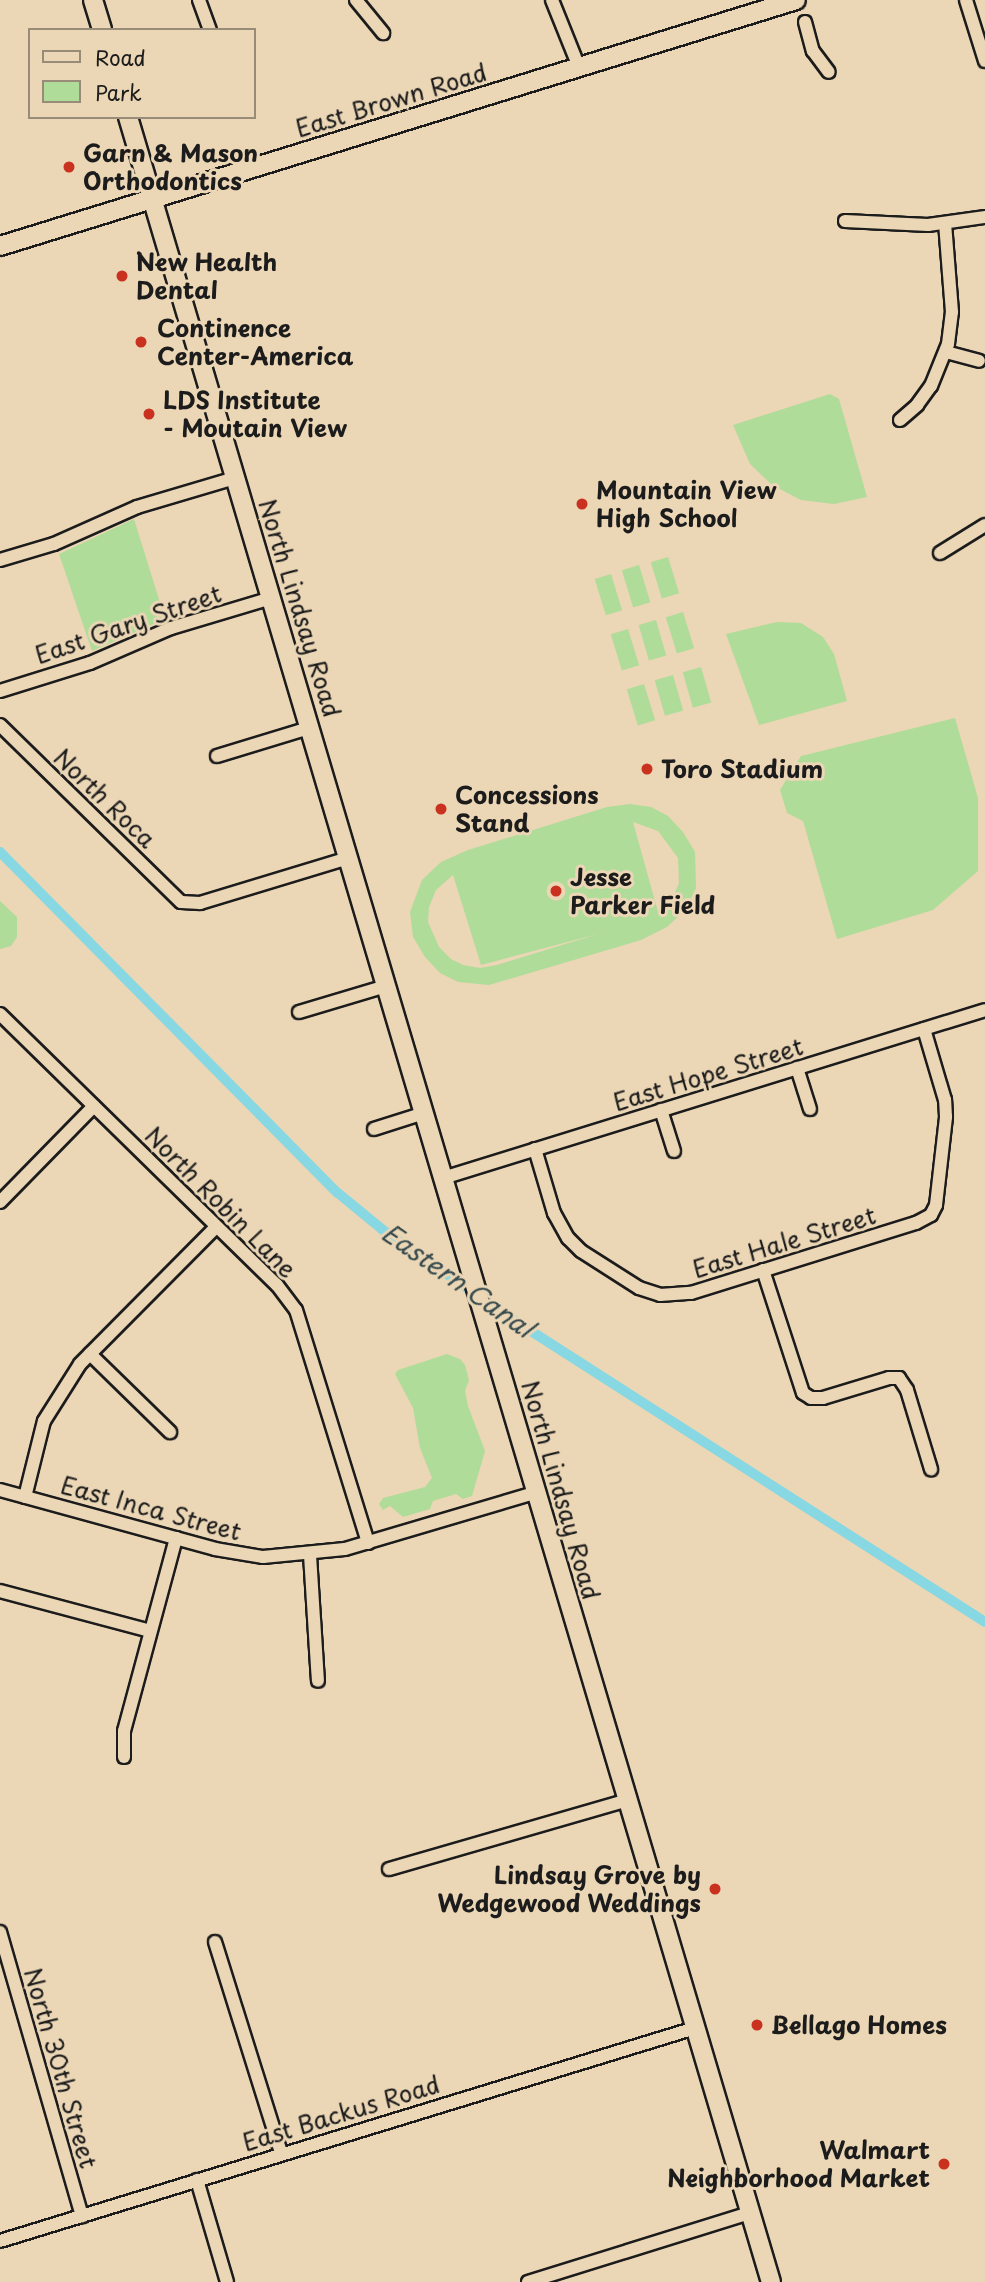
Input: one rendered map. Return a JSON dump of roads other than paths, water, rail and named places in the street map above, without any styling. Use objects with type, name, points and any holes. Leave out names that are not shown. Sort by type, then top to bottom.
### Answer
[{"type":"main road","points":[[93,0],[101,28]]},
{"type":"main road","name":"East Brown Road","points":[[0,246],[796,0]]},
{"type":"main road","name":"North Lindsay Road","points":[[129,119],[771,2282]]},
{"type":"street","points":[[198,0],[209,28]]},
{"type":"street","points":[[356,0],[383,33]]},
{"type":"street","points":[[552,0],[579,67]]},
{"type":"street","points":[[966,0],[985,61]]},
{"type":"street","points":[[805,22],[816,57],[829,72]]},
{"type":"street","points":[[845,220],[945,224],[985,217]]},
{"type":"street","points":[[900,420],[925,395],[946,352],[952,312],[945,224]]},
{"type":"street","points":[[946,352],[979,361]]},
{"type":"street","points":[[0,560],[54,544],[136,507],[235,478]]},
{"type":"street","points":[[940,553],[985,525]]},
{"type":"street","name":"East Gary Street","points":[[0,691],[90,663],[171,628],[271,598]]},
{"type":"street","name":"North Roca","points":[[0,725],[181,902],[200,903],[348,858]]},
{"type":"street","points":[[217,756],[309,728]]},
{"type":"street","points":[[299,1012],[386,986]]},
{"type":"street","name":"East Hope Street","points":[[443,1178],[985,1010]]},
{"type":"street","name":"North Robin Lane","points":[[0,1014],[278,1285],[296,1310],[368,1543]]},
{"type":"street","name":"East Hale Street","points":[[535,1149],[554,1213],[568,1238],[639,1288],[660,1295],[681,1295],[916,1223],[932,1215],[937,1200],[946,1108],[924,1029]]},
{"type":"street","points":[[797,1068],[810,1109]]},
{"type":"street","points":[[0,1202],[94,1106]]},
{"type":"street","points":[[661,1110],[674,1151]]},
{"type":"street","points":[[374,1129],[424,1114]]},
{"type":"street","points":[[24,1497],[44,1421],[90,1354],[216,1227]]},
{"type":"street","points":[[763,1270],[803,1393],[811,1398],[823,1398],[898,1378],[907,1390],[931,1469]]},
{"type":"street","points":[[90,1354],[170,1432]]},
{"type":"street","name":"East Inca Street","points":[[0,1490],[242,1555],[310,1555],[368,1543],[537,1492]]},
{"type":"street","points":[[124,1757],[124,1731],[176,1538]]},
{"type":"street","points":[[310,1555],[318,1681]]},
{"type":"street","points":[[0,1591],[150,1631]]},
{"type":"street","points":[[389,1869],[628,1800]]},
{"type":"street","name":"North 30th Street","points":[[0,1932],[82,2216]]},
{"type":"street","points":[[215,1942],[281,2153]]},
{"type":"street","name":"East Backus Road","points":[[0,2241],[695,2028]]},
{"type":"street","points":[[197,2180],[228,2282]]},
{"type":"street","points":[[528,2282],[750,2213]]},
{"type":"waterway","name":"Eastern Canal","points":[[0,852],[338,1193],[383,1230],[506,1315],[985,1622]]},
{"type":"place","name":"Garn & Mason Orthodontics","points":[[69,167]]},
{"type":"place","name":"New Health Dental","points":[[122,276]]},
{"type":"place","name":"Continence Center-America","points":[[141,342]]},
{"type":"place","name":"LDS Institute - Moutain View","points":[[149,414]]},
{"type":"place","name":"Mountain View High School","points":[[582,504]]},
{"type":"place","name":"Toro Stadium","points":[[647,769]]},
{"type":"place","name":"Concessions Stand","points":[[441,809]]},
{"type":"place","name":"Jesse Parker Field","points":[[556,891]]},
{"type":"place","name":"Lindsay Grove by Wedgewood Weddings","points":[[715,1889]]},
{"type":"place","name":"Bellago Homes","points":[[757,2025]]},
{"type":"place","name":"Walmart Neighborhood Market","points":[[944,2164]]}]
